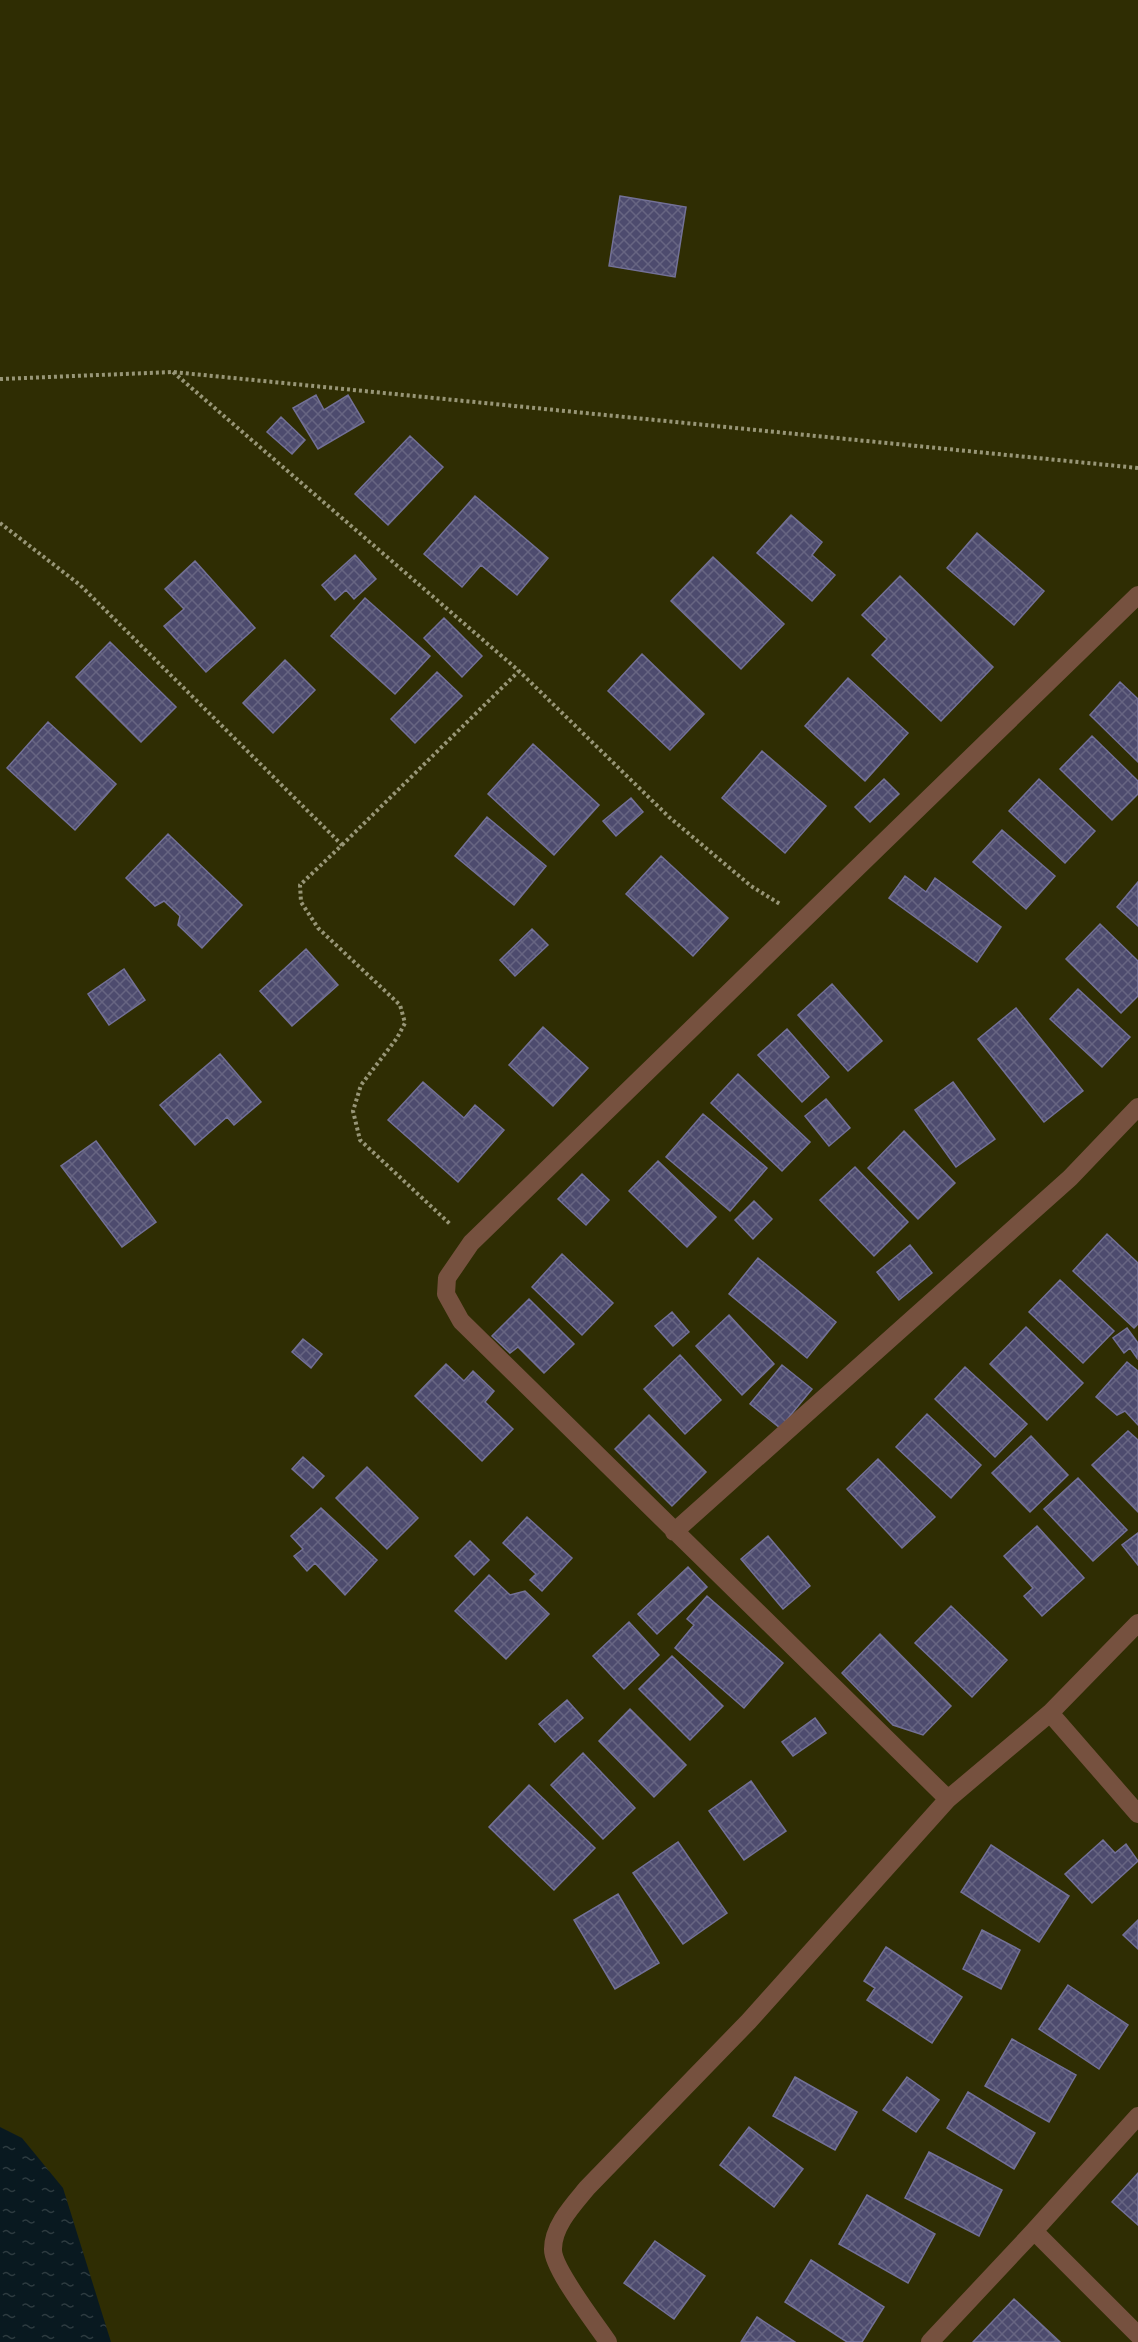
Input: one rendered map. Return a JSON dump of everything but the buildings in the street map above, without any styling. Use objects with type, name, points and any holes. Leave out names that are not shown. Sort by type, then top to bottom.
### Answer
[{"type":"street","points":[[948,1799],[461,1321],[446,1294],[447,1278],[471,1243],[1138,595]]},
{"type":"street","points":[[674,1532],[1070,1178],[1138,1107]]},
{"type":"street","points":[[608,2342],[563,2275],[552,2250],[562,2218],[587,2188],[749,2021],[948,1799],[1050,1713],[1138,1623]]},
{"type":"street","points":[[1050,1713],[1138,1814]]},
{"type":"street","points":[[930,2342],[1138,2116]]},
{"type":"street","points":[[1034,2231],[1138,2335]]},
{"type":"path","points":[[0,379],[172,372],[1138,468]]},
{"type":"path","points":[[172,372],[519,671],[669,817],[751,886],[779,902],[798,926]]},
{"type":"path","points":[[0,523],[80,585],[342,845]]},
{"type":"path","points":[[471,1243],[360,1140],[352,1111],[361,1085],[397,1038],[405,1023],[400,1005],[318,928],[301,902],[300,885],[519,671]]},
{"type":"water","points":[[0,2127],[22,2138],[63,2188],[111,2342],[0,2342]]}]
